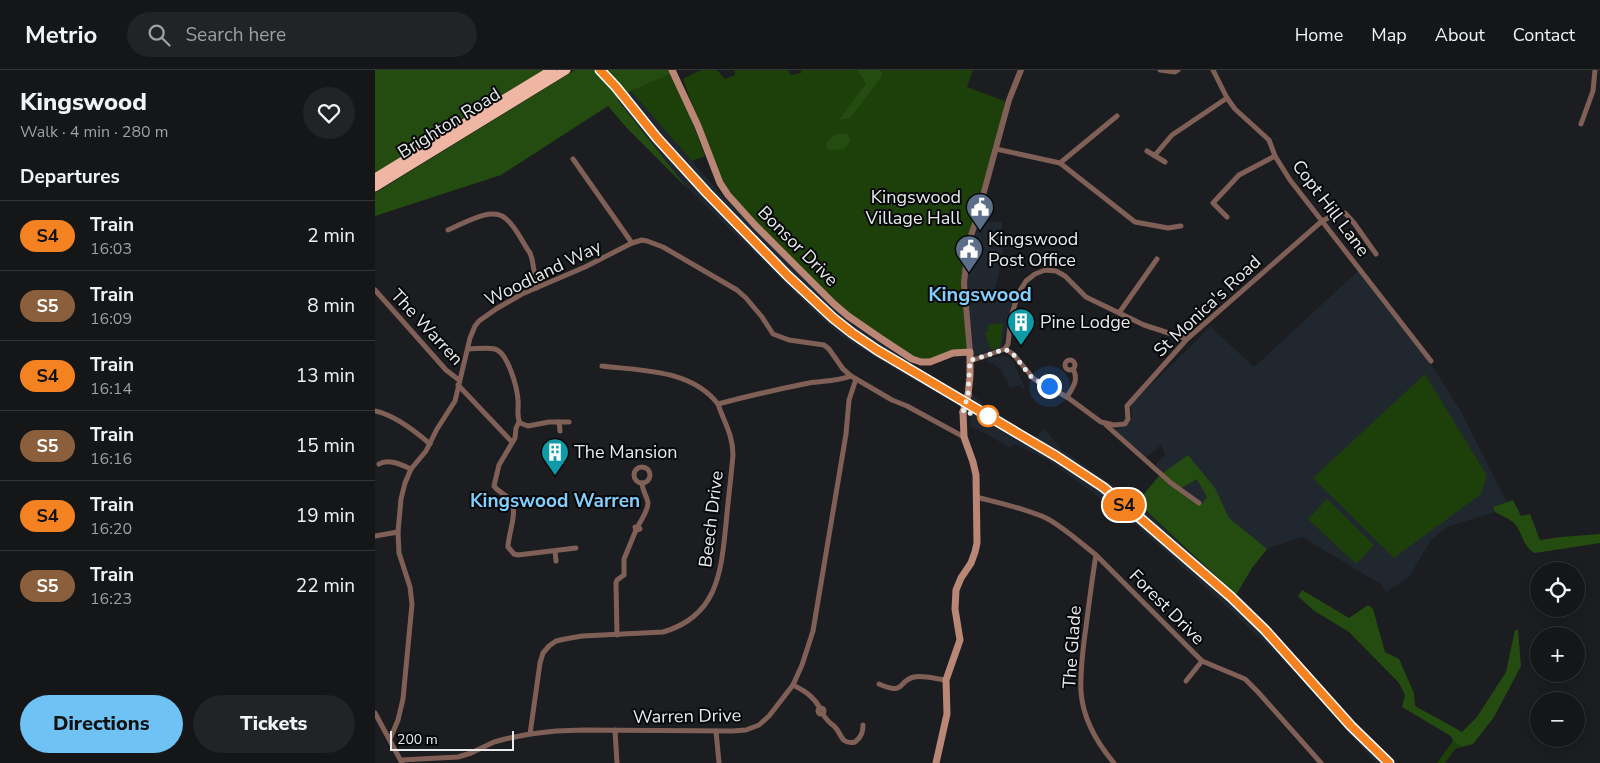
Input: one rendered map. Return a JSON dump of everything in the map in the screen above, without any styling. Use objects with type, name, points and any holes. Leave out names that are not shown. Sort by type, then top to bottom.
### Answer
[{"type":"highway","name":"Brighton Road","points":[[375,178],[552,70]]},
{"type":"highway","name":"Brighton Road","points":[[375,187],[566,70]]},
{"type":"main road","name":"Bonsor Drive","points":[[673,70],[698,126],[720,183],[728,195],[755,225],[834,304],[848,316],[912,359],[930,362],[953,353],[970,356]]},
{"type":"main road","points":[[936,763],[947,714],[945,680],[960,640],[955,609],[956,590],[975,552],[977,543],[975,468],[964,437],[963,412],[968,395],[970,356]]},
{"type":"street","points":[[1005,349],[976,359],[970,356],[964,283],[968,244],[1009,100],[1021,70]]},
{"type":"street","points":[[1160,70],[1175,72],[1178,70]]},
{"type":"street","name":"Copt Hill Lane","points":[[1213,70],[1227,98],[1235,109],[1269,140],[1275,156],[1290,180],[1431,361]]},
{"type":"street","points":[[1581,124],[1593,91],[1595,70]]},
{"type":"street","points":[[1155,156],[1172,135],[1227,98]]},
{"type":"street","points":[[1060,163],[1117,116]]},
{"type":"street","points":[[996,149],[1060,163],[1135,222],[1168,228],[1181,226]]},
{"type":"street","points":[[1147,151],[1165,162]]},
{"type":"street","points":[[1227,217],[1213,203],[1239,175],[1275,156]]},
{"type":"street","points":[[573,159],[632,244]]},
{"type":"street","points":[[448,230],[484,215],[491,213],[499,214],[505,218],[529,253],[532,259],[537,288]]},
{"type":"street","points":[[1322,221],[1334,215],[1345,213],[1376,254]]},
{"type":"street","name":"St Monica's Road","points":[[1105,424],[1125,424],[1129,419],[1127,406],[1187,339],[1322,221]]},
{"type":"street","name":"Woodland Way","points":[[390,739],[403,699],[411,604],[410,587],[399,553],[398,532],[401,499],[405,483],[411,469],[424,454],[455,400],[472,332],[479,321],[509,301],[632,244],[642,240],[653,243],[727,283],[746,298],[773,334],[789,340],[824,345],[843,369],[854,377],[892,400],[907,406],[964,437]]},
{"type":"street","points":[[1119,313],[1157,259]]},
{"type":"street","points":[[1005,349],[1011,317],[1018,294],[1026,281],[1035,274],[1045,270],[1056,271],[1065,276],[1086,297],[1144,324],[1187,339]]},
{"type":"street","name":"The Warren","points":[[375,290],[512,442]]},
{"type":"street","points":[[468,349],[491,348],[496,350],[505,359],[511,372],[519,400],[517,414],[519,422],[515,438],[499,465],[494,486],[512,502],[513,514],[508,547],[513,554],[518,555],[576,548]]},
{"type":"street","points":[[1005,349],[1013,354],[1033,379],[1067,397],[1105,424],[1171,483],[1199,503]]},
{"type":"street","points":[[602,366],[659,373],[688,380],[707,392],[718,404],[761,393],[854,377]]},
{"type":"street","points":[[1067,397],[1076,381],[1076,374],[1073,369]]},
{"type":"street","name":"Warren Drive","points":[[402,762],[458,757],[494,742],[530,734],[583,730],[747,730],[759,725],[779,706],[793,685],[803,665],[813,631],[854,377]]},
{"type":"street","name":"Beech Drive","points":[[530,734],[540,663],[543,654],[549,646],[556,641],[574,636],[617,635],[671,630],[692,618],[705,604],[713,591],[721,566],[733,454],[728,426],[718,404]]},
{"type":"street","points":[[375,411],[385,414],[409,428],[430,444]]},
{"type":"street","points":[[519,422],[528,426],[569,422]]},
{"type":"street","points":[[559,422],[560,431]]},
{"type":"street","points":[[379,464],[389,462],[411,469]]},
{"type":"street","points":[[617,635],[616,581],[624,575],[625,559],[648,506],[648,501],[642,489],[642,483]]},
{"type":"street","name":"Forest Drive","points":[[976,497],[1047,518],[1096,555],[1202,661],[1245,679],[1321,763]]},
{"type":"street","points":[[375,536],[398,532]]},
{"type":"street","points":[[555,551],[556,561]]},
{"type":"street","name":"The Glade","points":[[1096,555],[1082,654],[1081,692],[1089,722],[1101,748],[1114,763]]},
{"type":"street","points":[[1186,681],[1202,661]]},
{"type":"street","points":[[879,684],[893,689],[901,686],[910,678],[917,676],[945,680]]},
{"type":"street","points":[[793,685],[808,693],[814,699],[826,720],[836,729],[842,739],[855,742],[862,735],[863,725]]},
{"type":"street","points":[[375,713],[402,762]]},
{"type":"street","points":[[615,730],[617,763]]},
{"type":"street","points":[[716,731],[719,763]]},
{"type":"shaded area","points":[[610,70],[631,91],[719,192],[807,282],[853,325],[962,398],[958,405],[844,338],[813,311],[687,188],[617,99]]},
{"type":"shaded area","points":[[979,222],[1002,222],[1003,255],[994,294],[1013,299],[1002,347],[974,356],[966,279],[970,246]]},
{"type":"shaded area","points":[[1358,271],[1421,349],[1458,406],[1507,502],[1493,507],[1495,512],[1447,527],[1431,540],[1409,577],[1386,592],[1382,585],[1302,537],[1267,549],[1199,507],[1159,476],[1155,465],[1165,455],[1161,445],[1146,458],[1114,430],[1127,426],[1132,417],[1131,404],[1210,326],[1254,367]]},
{"type":"shaded area","points":[[1004,355],[1013,361],[1026,391],[1020,385],[1010,388],[1001,370],[994,364],[989,363],[987,359]]},
{"type":"shaded area","points":[[972,393],[983,404],[981,407],[991,413],[993,410],[1033,439],[1045,429],[1061,449],[1136,502],[1278,636],[1375,743],[1399,763],[1377,763],[1371,758],[1294,671],[1226,606],[1129,519],[1046,459],[1014,444],[1010,448],[969,426],[971,418],[965,413]]},
{"type":"green space","points":[[375,70],[546,70],[375,173]]},
{"type":"green space","points":[[575,70],[670,70],[671,74],[617,99],[687,188],[626,127],[608,106],[501,175],[375,216],[375,193]]},
{"type":"green space","points":[[701,70],[717,70],[725,79],[735,75],[734,70],[788,70],[791,75],[801,73],[801,70],[869,70],[866,83],[840,120],[883,76],[880,70],[973,70],[967,87],[1005,101],[996,149],[968,244],[964,283],[970,352],[921,362],[864,328],[755,225],[723,182],[709,152],[683,79]]},
{"type":"green space","points":[[857,70],[880,70],[883,75],[850,118],[839,120],[866,83]]},
{"type":"green space","points":[[671,74],[705,156],[692,161],[631,91]]},
{"type":"green space","points":[[836,134],[847,134],[851,141],[843,150],[828,149],[826,143]]},
{"type":"green space","points":[[1003,323],[1000,347],[991,350],[985,333],[989,331],[988,325]]},
{"type":"green space","points":[[1425,374],[1487,476],[1481,494],[1394,558],[1313,478]]},
{"type":"green space","points":[[1188,455],[1215,488],[1229,518],[1267,549],[1252,568],[1236,595],[1137,502],[1159,476]],"holes":[[[1197,479],[1207,497],[1202,504],[1198,505],[1178,490]]]},
{"type":"green space","points":[[1327,499],[1374,545],[1356,564],[1308,519]]},
{"type":"green space","points":[[1513,500],[1521,516],[1530,514],[1540,540],[1600,534],[1600,543],[1535,553],[1527,547],[1513,522],[1495,512],[1493,507]]},
{"type":"green space","points":[[1302,590],[1349,618],[1368,605],[1373,609],[1385,652],[1399,659],[1414,693],[1415,706],[1462,732],[1477,717],[1506,672],[1515,630],[1518,630],[1521,666],[1494,717],[1473,744],[1462,747],[1453,741],[1451,736],[1402,707],[1405,695],[1399,683],[1349,632],[1313,610],[1298,596]]},
{"type":"green space","points":[[1453,741],[1462,747],[1455,749],[1445,763],[1437,763]]},
{"type":"railway","points":[[600,70],[657,138],[707,193],[832,318],[877,350],[1056,456],[1103,487],[1211,580],[1265,630],[1351,726],[1389,763]]},
{"type":"train","name":"S4","points":[[600,70],[657,138],[707,193],[823,311],[877,350],[1056,456],[1103,487],[1221,588],[1265,630],[1351,726],[1389,763]]},
{"type":"place","name":"Kingswood Village Hall","points":[[980,231]]},
{"type":"place","name":"Kingswood Post Office","points":[[969,273]]},
{"type":"place","name":"Pine Lodge","points":[[1021,346]]},
{"type":"place","name":"The Mansion","points":[[555,476]]},
{"type":"district","name":"Kingswood","points":[[980,294]]},
{"type":"district","name":"Kingswood Warren","points":[[555,501]]},
{"type":"route","points":[[988,416],[963,412],[968,395],[970,360],[1005,349],[1013,354],[1033,379],[1049,386]]}]
